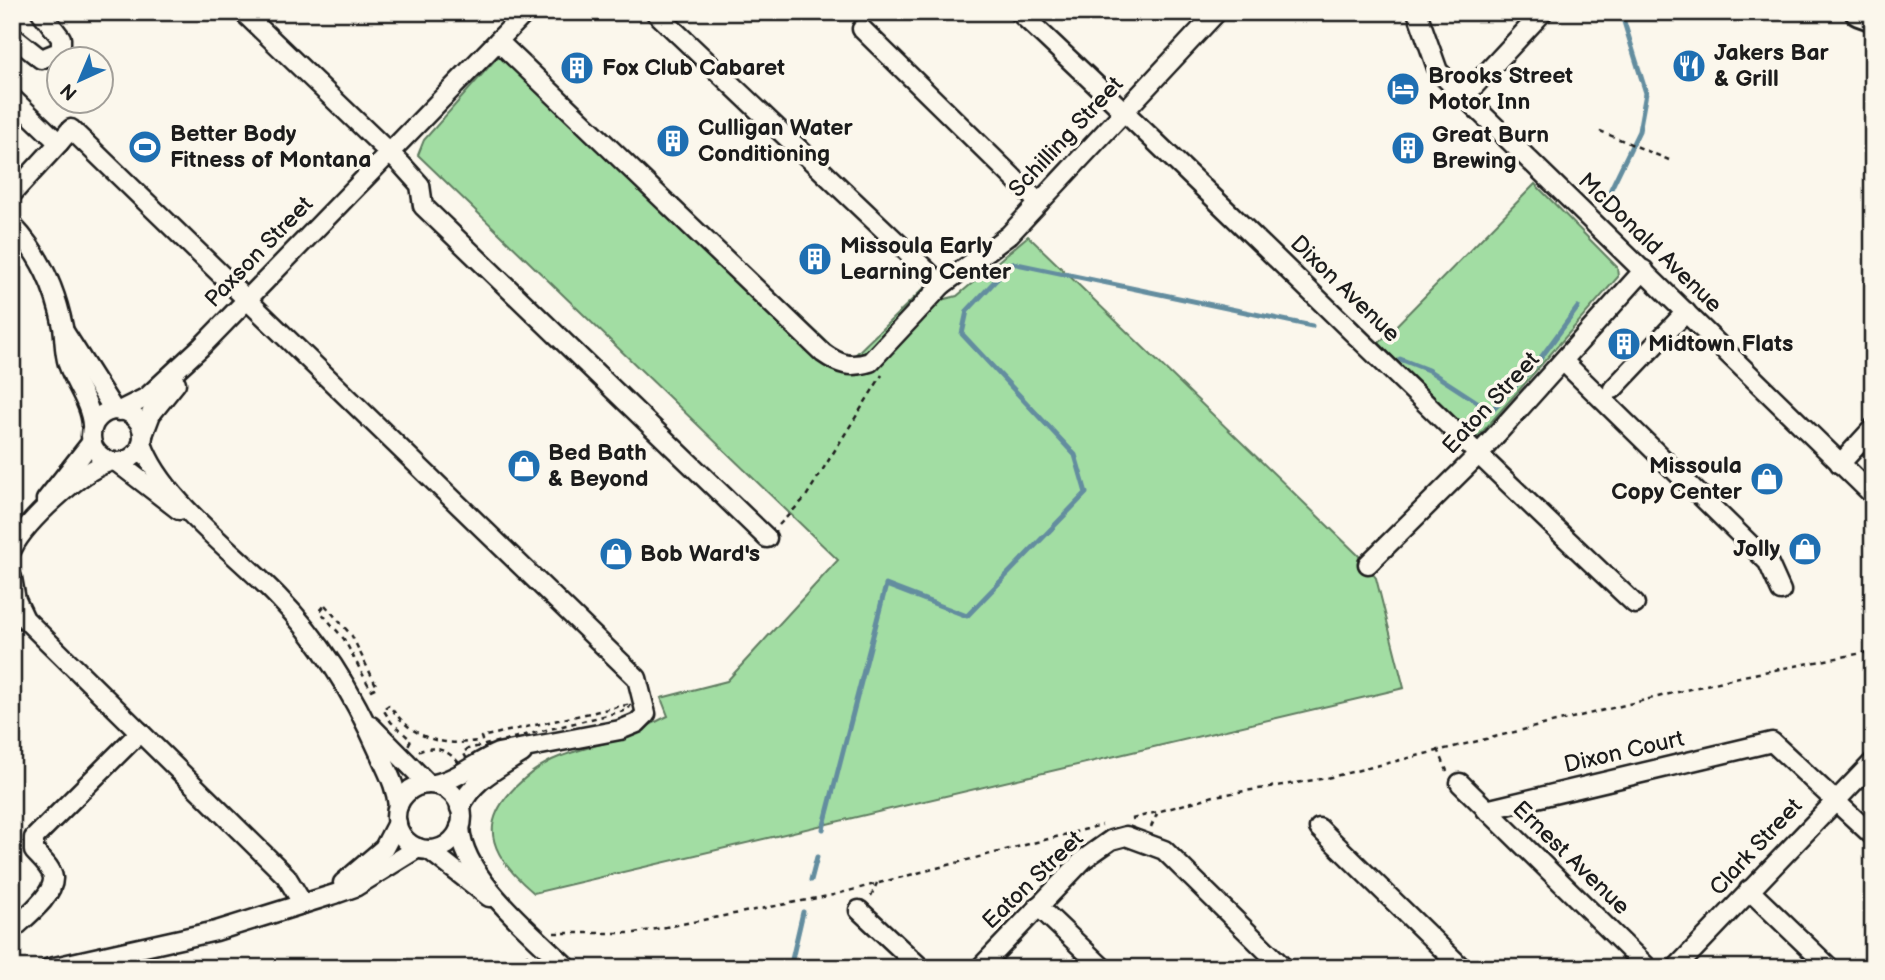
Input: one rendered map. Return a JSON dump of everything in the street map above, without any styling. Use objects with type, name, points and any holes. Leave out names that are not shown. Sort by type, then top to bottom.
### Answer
[{"type":"highway","points":[[1858,12],[1872,15]]},
{"type":"street","points":[[12,36],[41,59],[61,51],[61,38],[41,12]]},
{"type":"street","points":[[243,12],[420,185],[423,206],[767,538]]},
{"type":"street","name":"Paxson Street","points":[[117,410],[147,397],[202,346],[526,12]]},
{"type":"street","points":[[655,12],[942,285]]},
{"type":"street","name":"Dixon Avenue","points":[[1019,12],[1351,328],[1478,455],[1635,604]]},
{"type":"street","name":"Schilling Street","points":[[498,41],[837,362],[853,367],[870,362],[942,285],[1009,235],[1217,12]]},
{"type":"street","name":"McDonald Avenue","points":[[1417,12],[1438,71],[1873,495]]},
{"type":"street","points":[[1464,97],[1543,12]]},
{"type":"street","points":[[862,29],[1039,203]]},
{"type":"street","points":[[12,98],[59,143]]},
{"type":"street","points":[[12,194],[71,129],[629,667],[637,678],[646,714],[637,723],[620,730],[528,750],[498,753],[480,760],[449,781],[410,790],[397,814],[408,842],[423,849],[506,908],[568,968]]},
{"type":"street","points":[[12,225],[43,266],[63,330],[64,352],[73,379],[90,410],[94,451],[114,462],[209,530]]},
{"type":"street","name":"Eaton Street","points":[[1368,564],[1478,455],[1644,270]]},
{"type":"street","points":[[1613,389],[1686,312]]},
{"type":"street","points":[[63,330],[117,410],[136,419],[152,467],[209,530],[308,629],[365,717],[397,789],[397,814],[393,835],[375,857],[340,886],[303,904]]},
{"type":"street","name":"Paxson Street","points":[[143,439],[151,414],[202,346]]},
{"type":"street","points":[[1563,361],[1768,562],[1781,591]]},
{"type":"street","points":[[37,515],[92,434],[98,418],[117,410]]},
{"type":"street","points":[[1840,464],[1873,428]]},
{"type":"street","points":[[12,549],[22,530],[37,515],[96,466],[134,457],[143,439]]},
{"type":"street","points":[[12,578],[16,600],[25,619],[286,876],[303,904]]},
{"type":"street","points":[[365,717],[431,784],[450,792],[460,807]]},
{"type":"street","points":[[12,929],[50,890],[53,880],[50,869],[34,851],[34,838],[140,732]]},
{"type":"street","name":"Dixon Court","points":[[1486,810],[1772,742],[1835,800]]},
{"type":"street","points":[[506,908],[464,850],[460,807],[467,792],[478,781],[528,750]]},
{"type":"street","name":"Clark Street","points":[[1676,968],[1873,762]]},
{"type":"street","name":"Ernest Avenue","points":[[1460,783],[1648,968]]},
{"type":"street","points":[[1835,800],[1873,836]]},
{"type":"street","points":[[50,968],[216,931],[355,887],[423,849],[448,844],[460,827]]},
{"type":"street","points":[[1127,828],[1164,850],[1284,968]]},
{"type":"street","name":"Eaton Street","points":[[980,968],[1084,859],[1127,828]]},
{"type":"street","points":[[1319,828],[1462,968]]},
{"type":"street","points":[[1749,890],[1830,968]]},
{"type":"street","points":[[864,904],[921,968]]},
{"type":"street","points":[[1038,906],[1103,968]]},
{"type":"path","points":[[1600,131],[1669,160]]},
{"type":"path","points":[[767,538],[805,498],[887,365]]},
{"type":"path","points":[[326,606],[352,636],[377,687],[371,690],[344,639],[320,611],[326,606]]},
{"type":"path","points":[[1127,828],[1158,813],[1214,796],[1327,778],[1743,676],[1873,652]]},
{"type":"path","points":[[631,704],[628,710],[468,749],[463,752],[468,761],[461,766],[450,753],[428,748],[420,748],[411,757],[405,751],[411,740],[391,722],[383,709],[389,705],[409,728],[423,738],[454,744],[482,740],[481,737],[631,704]]},
{"type":"path","points":[[1438,749],[1446,770],[1460,783]]},
{"type":"path","points":[[1148,834],[1158,813]]},
{"type":"path","points":[[550,937],[563,932],[635,933],[833,895],[1102,825]]},
{"type":"path","points":[[864,904],[877,883]]},
{"type":"path","points":[[488,968],[535,952]]},
{"type":"green space","points":[[509,44],[840,354],[851,359],[924,288],[941,300],[957,296],[1028,236],[1358,555],[1376,578],[1404,688],[534,893],[506,864],[493,836],[495,816],[515,787],[552,760],[624,737],[668,716],[661,698],[727,681],[838,560],[418,155],[424,140]]},
{"type":"green space","points":[[1535,184],[1617,267],[1618,277],[1478,437],[1468,432],[1379,343]]},
{"type":"waterway","points":[[1607,197],[1639,131],[1646,93],[1621,12]]},
{"type":"waterway","points":[[823,829],[886,585],[967,616],[1086,493],[1075,455],[962,334],[967,311],[1012,263],[1312,326]]},
{"type":"waterway","points":[[1400,359],[1428,370],[1491,411],[1537,363],[1578,307]]},
{"type":"waterway","points":[[811,880],[817,857]]},
{"type":"waterway","points":[[790,968],[803,912]]},
{"type":"place","name":"Jakers Bar & Grill","points":[[1689,66]]},
{"type":"place","name":"Fox Club Cabaret","points":[[577,68]]},
{"type":"place","name":"Brooks Street Motor Inn","points":[[1403,89]]},
{"type":"place","name":"Culligan Water Conditioning","points":[[673,141]]},
{"type":"place","name":"Better Body Fitness of Montana","points":[[145,147]]},
{"type":"place","name":"Great Burn Brewing","points":[[1408,148]]},
{"type":"place","name":"Missoula Early Learning Center","points":[[815,259]]},
{"type":"place","name":"Midtown Flats","points":[[1624,344]]},
{"type":"place","name":"Bed Bath & Beyond","points":[[524,466]]},
{"type":"place","name":"Missoula Copy Center","points":[[1767,479]]},
{"type":"place","name":"Jolly","points":[[1805,549]]},
{"type":"place","name":"Bob Ward's","points":[[616,554]]}]
